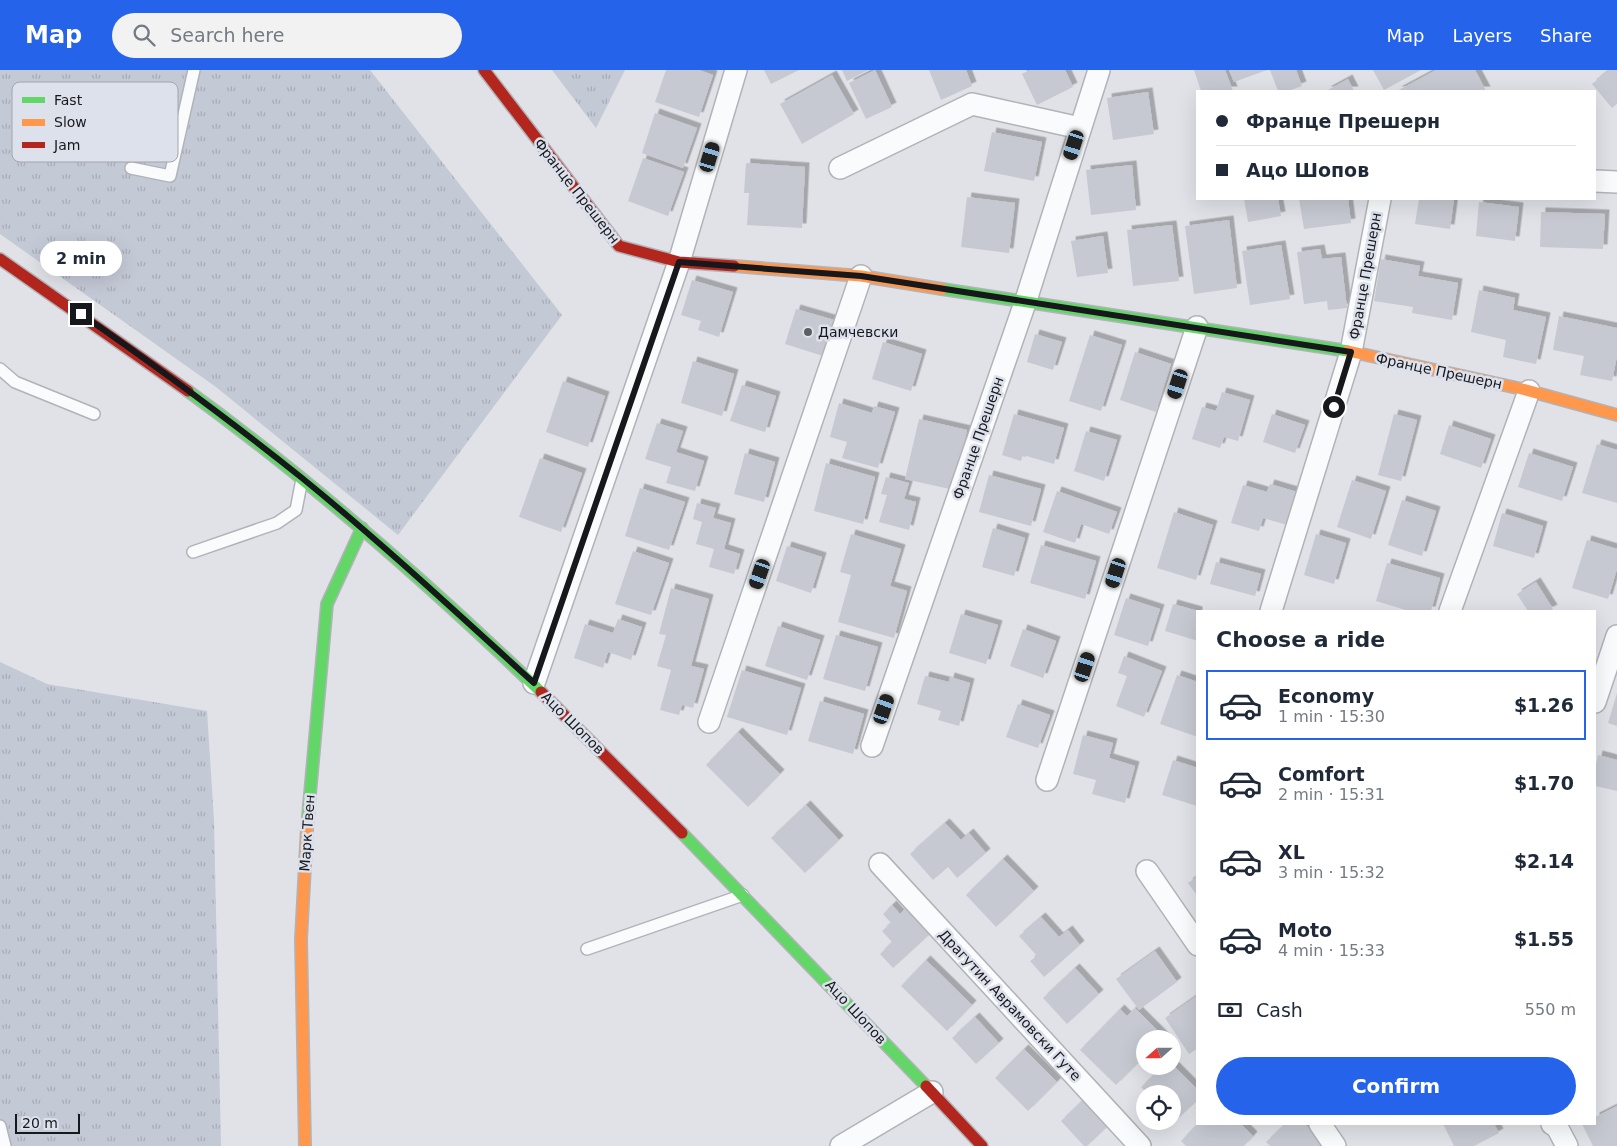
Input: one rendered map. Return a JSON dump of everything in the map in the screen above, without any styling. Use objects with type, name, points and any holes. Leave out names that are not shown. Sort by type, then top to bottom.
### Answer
[{"type":"street","name":"Францe Прешерн","points":[[484,70],[619,246],[679,262],[861,276],[1026,300],[1351,352],[1529,390],[1617,415]]},
{"type":"street","points":[[534,683],[679,262],[736,70]]},
{"type":"street","name":"Франце Прешерн","points":[[872,746],[1026,300],[1099,70]]},
{"type":"street","points":[[840,168],[972,104],[1080,128]]},
{"type":"street","points":[[1596,181],[1617,182]]},
{"type":"street","name":"Франце Прешерн","points":[[1271,610],[1351,352],[1380,200]]},
{"type":"street","name":"Ацо Шопов","points":[[0,259],[145,359],[302,478],[362,528],[534,683],[744,894],[982,1146]]},
{"type":"street","points":[[709,722],[861,276]]},
{"type":"street","points":[[1047,780],[1197,327]]},
{"type":"street","points":[[1450,610],[1529,390]]},
{"type":"street","name":"Марк Твен","points":[[305,1146],[302,939],[306,840],[322,645],[327,604],[362,528]]},
{"type":"street","points":[[1596,699],[1617,636]]},
{"type":"street","name":"Драгутин Аврамовски Гуте","points":[[880,864],[1140,1146]]},
{"type":"street","points":[[1147,871],[1196,942]]},
{"type":"street","points":[[841,1146],[932,1092]]},
{"type":"street","points":[[1321,1125],[1335,1146]]},
{"type":"street","points":[[1554,1125],[1557,1127],[1567,1146]]},
{"type":"lane","points":[[178,141],[194,70]]},
{"type":"lane","points":[[130,168],[170,176],[173,162]]},
{"type":"lane","points":[[0,369],[15,382],[94,414]]},
{"type":"lane","points":[[193,552],[277,523],[283,519],[296,510],[302,478]]},
{"type":"lane","points":[[586,949],[744,894]]},
{"type":"lane","points":[[0,1126],[5,1146]]},
{"type":"green space","points":[[0,70],[370,70],[562,315],[398,535],[216,387],[0,234]]},
{"type":"green space","points":[[552,70],[625,70],[596,128]]},
{"type":"green space","points":[[0,662],[47,684],[207,711],[214,820],[221,1146],[0,1146]]},
{"type":"building","points":[[666,70],[699,70],[713,75],[699,117],[655,102]]},
{"type":"building","points":[[764,70],[799,70],[771,84]]},
{"type":"building","points":[[842,70],[868,70],[847,81]]},
{"type":"building","points":[[875,70],[892,107],[866,119],[849,83]]},
{"type":"building","points":[[929,70],[966,70],[972,86],[941,100]]},
{"type":"building","points":[[1030,70],[1065,70],[1073,87],[1037,105],[1022,74]]},
{"type":"building","points":[[1194,70],[1225,70],[1233,90],[1201,90]]},
{"type":"building","points":[[1229,70],[1267,70],[1234,82]]},
{"type":"building","points":[[1270,70],[1296,70],[1302,86],[1291,90],[1278,90]]},
{"type":"building","points":[[1373,70],[1421,70],[1384,90]]},
{"type":"building","points":[[1436,70],[1475,70],[1485,90],[1399,90]]},
{"type":"building","points":[[1609,70],[1617,70],[1617,104],[1612,108],[1592,84]]},
{"type":"building","points":[[832,75],[854,114],[802,144],[780,104]]},
{"type":"building","points":[[1348,79],[1354,90],[1328,90]]},
{"type":"building","points":[[1148,92],[1154,134],[1113,140],[1107,98]]},
{"type":"building","points":[[655,113],[697,128],[683,168],[642,153]]},
{"type":"building","points":[[992,132],[1042,142],[1034,181],[984,171]]},
{"type":"building","points":[[643,158],[684,172],[668,216],[628,201]]},
{"type":"building","points":[[746,163],[805,167],[802,228],[747,225],[749,193],[744,193]]},
{"type":"building","points":[[1132,165],[1136,210],[1091,215],[1086,170]]},
{"type":"building","points":[[967,197],[1015,203],[1009,253],[961,247]]},
{"type":"building","points":[[1244,200],[1278,200],[1281,216],[1248,222]]},
{"type":"building","points":[[1299,200],[1348,200],[1351,223],[1304,229]]},
{"type":"building","points":[[1419,200],[1454,200],[1450,229],[1415,224]]},
{"type":"building","points":[[1479,202],[1519,207],[1515,241],[1476,236]]},
{"type":"building","points":[[1541,212],[1605,214],[1603,249],[1540,247]]},
{"type":"building","points":[[1229,220],[1237,288],[1194,294],[1185,226]]},
{"type":"building","points":[[1172,225],[1179,281],[1133,286],[1127,230]]},
{"type":"building","points":[[1103,236],[1108,273],[1077,277],[1071,241]]},
{"type":"building","points":[[1281,245],[1290,299],[1250,305],[1242,251]]},
{"type":"building","points":[[1320,249],[1322,259],[1341,257],[1347,308],[1328,310],[1327,301],[1304,304],[1297,252]]},
{"type":"building","points":[[1381,259],[1420,266],[1418,276],[1458,283],[1452,320],[1412,313],[1413,307],[1374,301]]},
{"type":"building","points":[[692,280],[733,292],[719,337],[698,330],[701,321],[681,315]]},
{"type":"building","points":[[1479,290],[1515,298],[1513,310],[1546,317],[1536,364],[1503,357],[1506,340],[1471,332]]},
{"type":"building","points":[[796,309],[834,320],[823,356],[785,344]]},
{"type":"building","points":[[1559,316],[1617,328],[1617,356],[1612,381],[1580,375],[1584,356],[1553,350]]},
{"type":"building","points":[[1035,334],[1062,342],[1053,370],[1027,362]]},
{"type":"building","points":[[1090,335],[1122,345],[1101,411],[1069,401]]},
{"type":"building","points":[[883,342],[922,354],[911,391],[872,379]]},
{"type":"building","points":[[1135,352],[1171,364],[1156,412],[1120,400]]},
{"type":"building","points":[[693,361],[734,374],[722,416],[681,403]]},
{"type":"building","points":[[563,381],[605,396],[588,447],[546,432]]},
{"type":"building","points":[[742,385],[776,396],[765,432],[730,421]]},
{"type":"building","points":[[1222,392],[1250,400],[1238,441],[1224,437],[1220,448],[1192,439],[1202,407],[1216,411]]},
{"type":"building","points":[[839,403],[872,413],[874,406],[895,412],[878,468],[842,458],[847,442],[830,437]]},
{"type":"building","points":[[1014,414],[1064,428],[1054,464],[1023,455],[1021,461],[1002,455]]},
{"type":"building","points":[[1272,414],[1305,425],[1295,453],[1263,442]]},
{"type":"building","points":[[1394,414],[1417,420],[1401,481],[1378,475]]},
{"type":"building","points":[[919,419],[967,430],[954,490],[905,479]]},
{"type":"building","points":[[657,423],[683,431],[676,452],[704,461],[695,491],[666,483],[671,467],[645,459]]},
{"type":"building","points":[[1449,425],[1491,439],[1481,468],[1440,454]]},
{"type":"building","points":[[1086,431],[1117,440],[1104,481],[1074,471]]},
{"type":"building","points":[[1597,444],[1617,450],[1617,503],[1582,493]]},
{"type":"building","points":[[745,453],[775,462],[764,502],[734,494]]},
{"type":"building","points":[[1529,453],[1573,467],[1562,501],[1518,487]]},
{"type":"building","points":[[540,458],[582,473],[561,532],[519,517]]},
{"type":"building","points":[[826,463],[875,477],[863,524],[814,511]]},
{"type":"building","points":[[989,475],[1041,489],[1031,526],[979,512]]},
{"type":"building","points":[[886,477],[909,483],[904,499],[916,502],[909,530],[879,522],[887,495],[881,494]]},
{"type":"building","points":[[1352,480],[1386,491],[1371,539],[1337,527]]},
{"type":"building","points":[[1270,484],[1304,494],[1294,527],[1263,518],[1259,531],[1231,523],[1243,485],[1267,492]]},
{"type":"building","points":[[640,488],[685,502],[669,550],[625,536]]},
{"type":"building","points":[[1057,491],[1117,512],[1109,534],[1081,524],[1075,543],[1043,532]]},
{"type":"building","points":[[1402,500],[1436,511],[1422,556],[1388,545]]},
{"type":"building","points":[[697,503],[716,508],[713,518],[731,523],[724,549],[740,554],[734,574],[709,567],[714,549],[696,544],[702,522],[693,519]]},
{"type":"building","points":[[1174,512],[1213,525],[1196,580],[1157,568]]},
{"type":"building","points":[[1502,513],[1543,526],[1534,558],[1493,546]]},
{"type":"building","points":[[993,528],[1025,538],[1014,576],[982,567]]},
{"type":"building","points":[[851,534],[901,549],[890,586],[907,591],[894,638],[838,622],[851,575],[840,572]]},
{"type":"building","points":[[1316,534],[1346,543],[1334,584],[1304,575]]},
{"type":"building","points":[[1587,540],[1617,549],[1617,569],[1608,599],[1572,588]]},
{"type":"building","points":[[1041,545],[1096,561],[1085,599],[1030,583]]},
{"type":"building","points":[[787,546],[822,557],[811,593],[776,581]]},
{"type":"building","points":[[633,551],[669,563],[651,615],[615,604]]},
{"type":"building","points":[[1216,562],[1261,574],[1255,596],[1210,584]]},
{"type":"building","points":[[1387,563],[1440,578],[1431,610],[1406,610],[1376,601]]},
{"type":"building","points":[[1536,582],[1553,609],[1527,610],[1517,594]]},
{"type":"building","points":[[671,588],[709,599],[691,666],[704,669],[693,708],[682,705],[679,715],[660,710],[671,670],[657,666],[666,635],[659,634]]},
{"type":"building","points":[[1126,598],[1160,609],[1148,646],[1114,635]]},
{"type":"building","points":[[1173,604],[1196,610],[1196,640],[1165,631]]},
{"type":"building","points":[[961,614],[998,625],[986,664],[949,653]]},
{"type":"building","points":[[618,619],[642,627],[631,660],[608,652],[603,668],[574,658],[585,624],[613,633]]},
{"type":"building","points":[[778,626],[820,640],[807,680],[765,666]]},
{"type":"building","points":[[1023,629],[1056,641],[1043,678],[1010,666]]},
{"type":"building","points":[[836,635],[878,647],[865,691],[823,679]]},
{"type":"building","points":[[1124,656],[1162,671],[1144,717],[1116,706],[1127,676],[1118,673]]},
{"type":"building","points":[[742,670],[801,688],[787,735],[727,717]]},
{"type":"building","points":[[1177,675],[1196,681],[1196,736],[1160,724]]},
{"type":"building","points":[[925,676],[949,682],[950,677],[970,683],[959,726],[938,720],[941,711],[917,704]]},
{"type":"building","points":[[1617,693],[1617,726],[1608,723]]},
{"type":"building","points":[[820,701],[864,714],[853,754],[808,741]]},
{"type":"building","points":[[1018,704],[1050,715],[1038,748],[1006,737]]},
{"type":"building","points":[[738,732],[780,774],[748,807],[706,765]]},
{"type":"building","points":[[1083,735],[1113,743],[1109,758],[1135,766],[1125,803],[1092,794],[1096,780],[1073,774]]},
{"type":"building","points":[[1598,755],[1617,760],[1617,791],[1596,786]]},
{"type":"building","points":[[1173,760],[1196,767],[1196,806],[1162,795]]},
{"type":"building","points":[[806,805],[839,840],[805,873],[771,838]]},
{"type":"building","points":[[945,823],[961,840],[969,833],[986,853],[957,878],[948,867],[933,880],[910,854]]},
{"type":"building","points":[[1003,859],[1034,891],[996,927],[966,895]]},
{"type":"building","points":[[1196,877],[1196,894],[1188,883]]},
{"type":"building","points":[[892,905],[900,914],[906,908],[930,934],[893,968],[880,954],[892,942],[882,931],[891,923],[883,914]]},
{"type":"building","points":[[1041,917],[1059,937],[1068,930],[1080,945],[1044,977],[1030,961],[1037,956],[1019,936]]},
{"type":"building","points":[[1155,951],[1177,982],[1139,1010],[1116,979]]},
{"type":"building","points":[[926,960],[972,1005],[947,1031],[901,986]]},
{"type":"building","points":[[1075,968],[1099,994],[1067,1024],[1043,998]]},
{"type":"building","points":[[1196,996],[1196,1049],[1189,1054],[1181,1042],[1181,1030],[1173,1030],[1165,1018]]},
{"type":"building","points":[[1135,1008],[1157,1030],[1136,1030],[1136,1065],[1116,1085],[1080,1050],[1120,1009],[1127,1016]]},
{"type":"building","points":[[975,1017],[999,1043],[976,1064],[952,1038]]},
{"type":"building","points":[[1024,1049],[1057,1082],[1028,1111],[995,1078]]},
{"type":"building","points":[[1181,1073],[1196,1088],[1196,1102],[1181,1116],[1181,1085],[1143,1085],[1154,1075],[1181,1075]]},
{"type":"building","points":[[1084,1099],[1109,1125],[1087,1146],[1084,1146],[1061,1121]]},
{"type":"building","points":[[1617,1106],[1617,1146],[1593,1146],[1582,1125],[1596,1125],[1596,1116]]},
{"type":"building","points":[[1196,1125],[1242,1125],[1253,1136],[1244,1146],[1186,1146],[1181,1141]]},
{"type":"building","points":[[1284,1125],[1306,1125],[1326,1146],[1270,1146],[1266,1142]]},
{"type":"building","points":[[1444,1125],[1495,1125],[1499,1133],[1474,1146],[1454,1146]]},
{"type":"traffic: fast","points":[[942,289],[1348,351]]},
{"type":"traffic: fast","points":[[188,391],[280,461],[369,535],[456,612],[541,692]]},
{"type":"traffic: fast","points":[[307,828],[327,604],[362,528]]},
{"type":"traffic: fast","points":[[682,833],[926,1086]]},
{"type":"traffic: slow","points":[[734,266],[861,276],[942,289]]},
{"type":"traffic: slow","points":[[1348,351],[1522,389],[1617,415]]},
{"type":"traffic: slow","points":[[305,1146],[301,939],[307,828]]},
{"type":"traffic: jam","points":[[484,70],[619,246],[679,262],[734,266]]},
{"type":"traffic: jam","points":[[0,259],[188,391]]},
{"type":"traffic: jam","points":[[541,692],[682,833]]},
{"type":"traffic: jam","points":[[926,1086],[982,1146]]},
{"type":"place","name":"Дамчевски","points":[[808,332]]},
{"type":"route","points":[[81,314],[145,359],[302,478],[362,528],[534,683],[679,262],[861,276],[1026,300],[1351,352],[1334,407]]}]
